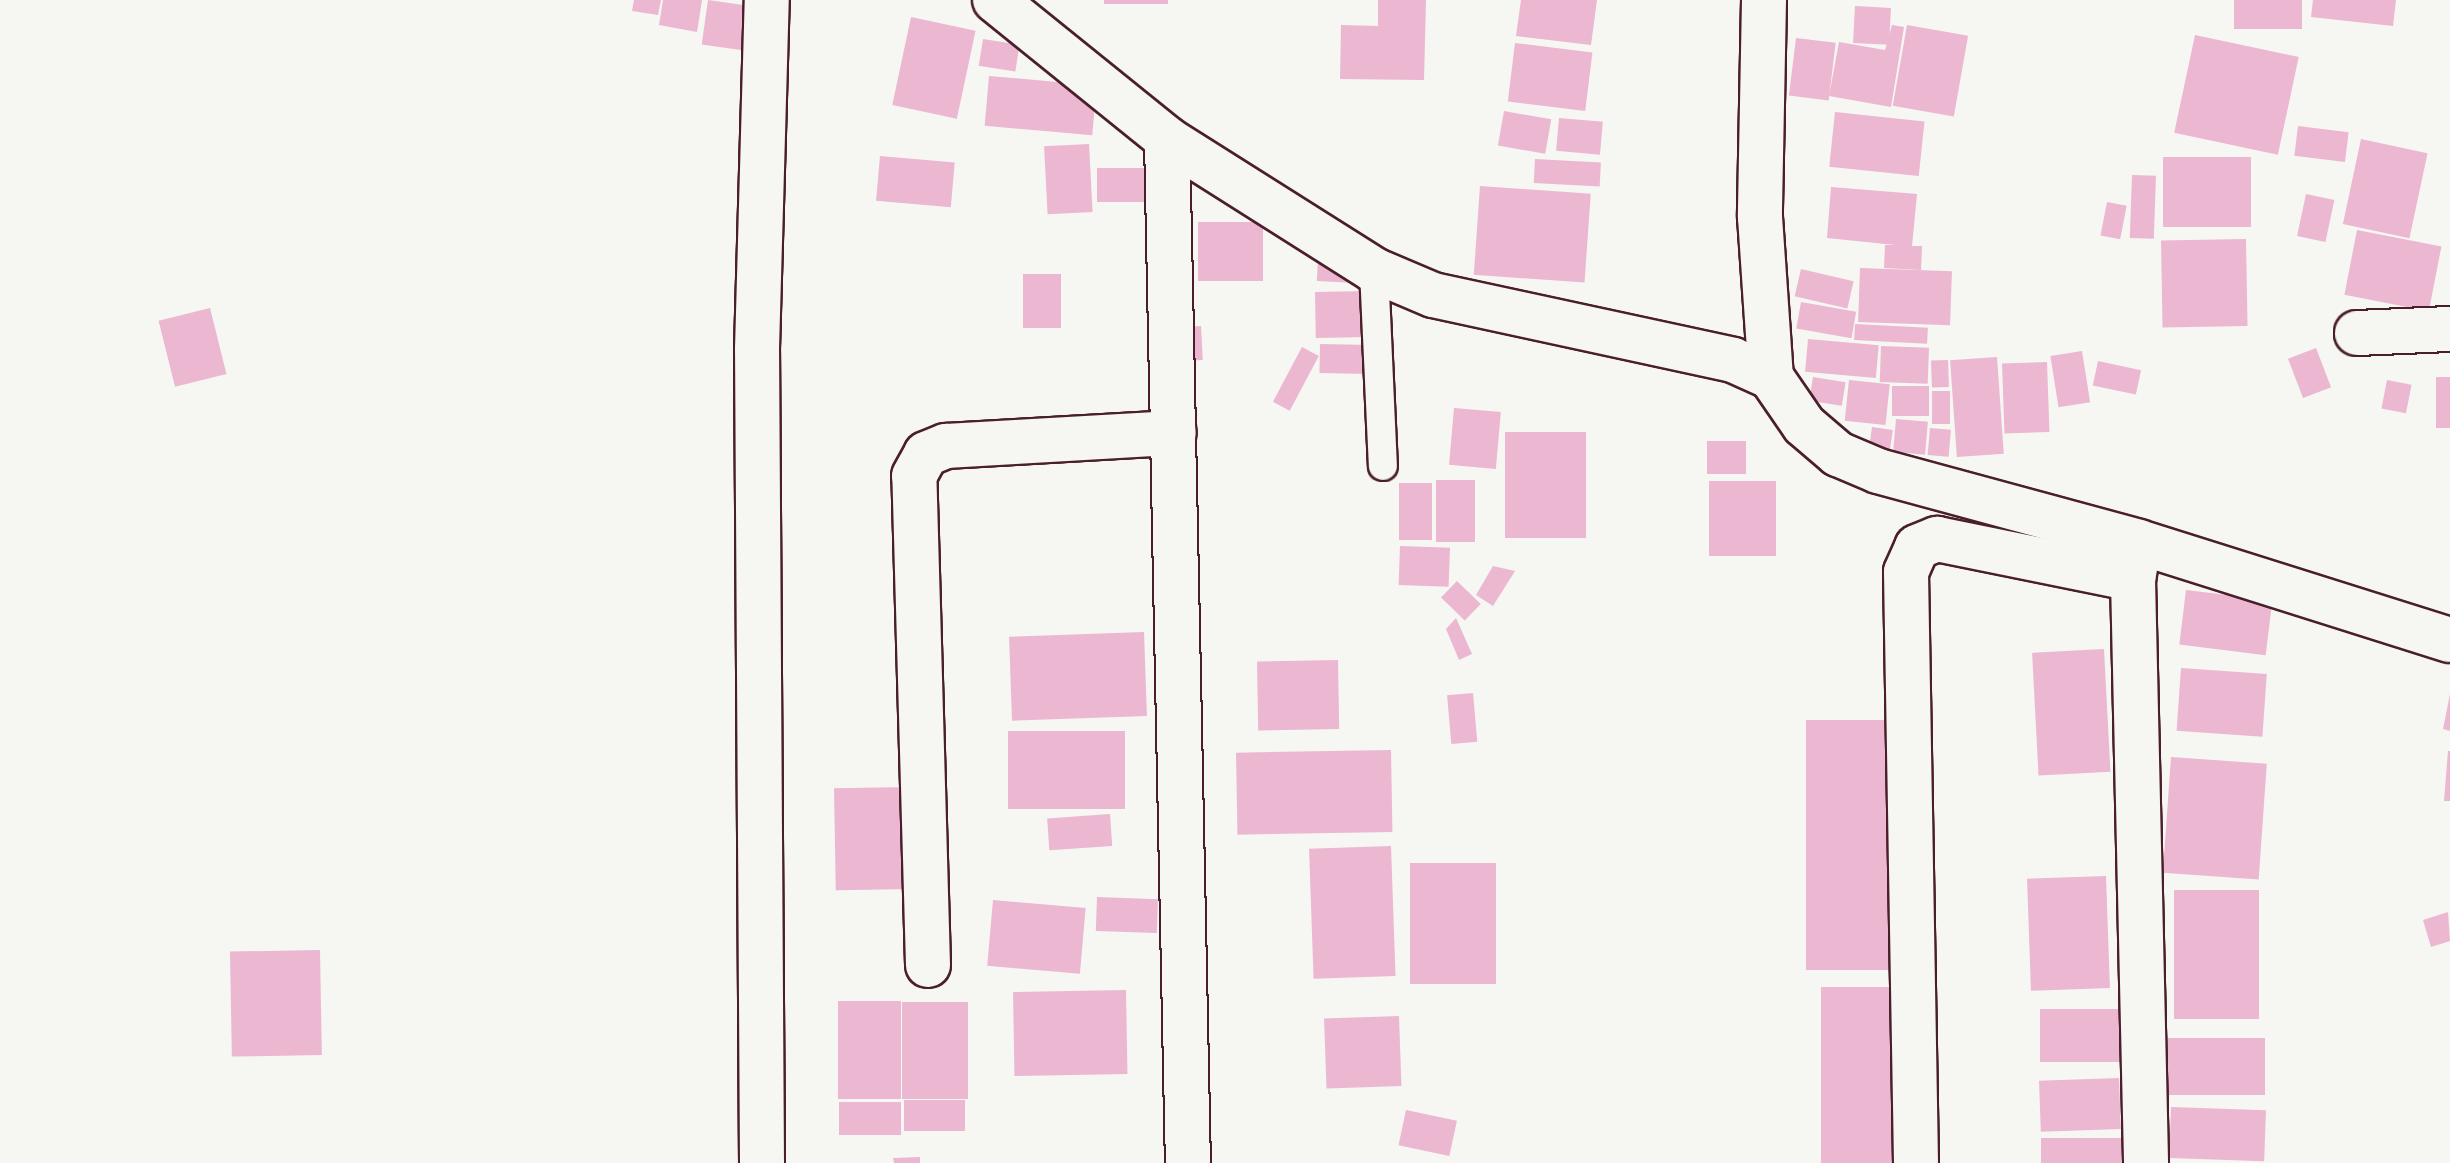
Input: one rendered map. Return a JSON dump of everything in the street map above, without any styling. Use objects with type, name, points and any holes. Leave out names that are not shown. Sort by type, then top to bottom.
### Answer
[{"type":"street","points":[[762,1163],[757,349],[767,0]]},
{"type":"street","points":[[995,0],[1167,139],[1374,270],[1433,295],[1733,360],[1771,377]]},
{"type":"street","points":[[1764,0],[1760,217],[1771,377],[1804,425],[1838,454],[1878,471],[2136,561],[2450,640]]},
{"type":"street","points":[[1167,139],[1188,1163]]},
{"type":"street","points":[[2357,333],[2450,329]]},
{"type":"street","points":[[928,965],[914,476],[926,454],[946,446],[1174,433]]},
{"type":"street","points":[[1916,1163],[1906,572],[1917,547],[1937,539],[2136,561]]},
{"type":"street","points":[[2136,561],[2146,1163]]},
{"type":"lane","points":[[1374,270],[1383,466]]},
{"type":"building","points":[[634,0],[661,0],[658,15],[632,11]]},
{"type":"building","points":[[663,0],[702,0],[697,32],[659,25]]},
{"type":"building","points":[[708,0],[751,6],[744,51],[702,45]]},
{"type":"building","points":[[1104,0],[1168,0],[1168,4],[1104,4]]},
{"type":"building","points":[[1378,0],[1426,0],[1424,80],[1340,79],[1341,25],[1378,26]]},
{"type":"building","points":[[1521,0],[1597,0],[1591,45],[1516,36]]},
{"type":"building","points":[[2234,0],[2302,0],[2302,29],[2234,29]]},
{"type":"building","points":[[2313,0],[2396,0],[2393,26],[2311,17]]},
{"type":"building","points":[[1855,6],[1891,8],[1889,45],[1853,43]]},
{"type":"building","points":[[911,17],[976,31],[957,119],[892,105]]},
{"type":"building","points":[[1892,25],[1904,27],[1891,107],[1829,96],[1839,42],[1885,50]]},
{"type":"building","points":[[1907,25],[1968,36],[1954,117],[1893,106]]},
{"type":"building","points":[[2195,35],[2299,57],[2278,155],[2174,133]]},
{"type":"building","points":[[1796,38],[1836,43],[1829,100],[1789,96]]},
{"type":"building","points":[[983,39],[1020,45],[1015,71],[979,66]]},
{"type":"building","points":[[1515,43],[1592,53],[1585,111],[1508,102]]},
{"type":"building","points":[[989,76],[1097,85],[1092,135],[985,126]]},
{"type":"building","points":[[1504,111],[1551,119],[1545,154],[1498,145]]},
{"type":"building","points":[[1835,112],[1925,121],[1919,176],[1829,167]]},
{"type":"building","points":[[1559,118],[1603,122],[1600,155],[1556,151]]},
{"type":"building","points":[[2298,126],[2349,132],[2345,162],[2294,156]]},
{"type":"building","points":[[2361,139],[2428,153],[2409,238],[2343,224]]},
{"type":"building","points":[[1089,144],[1093,212],[1048,214],[1044,146]]},
{"type":"building","points":[[880,156],[955,163],[951,207],[876,201]]},
{"type":"building","points":[[2163,157],[2251,157],[2251,227],[2163,227]]},
{"type":"building","points":[[1535,159],[1601,162],[1600,186],[1534,183]]},
{"type":"building","points":[[1097,168],[1157,168],[1157,202],[1097,202]]},
{"type":"building","points":[[2132,175],[2156,176],[2154,239],[2130,238]]},
{"type":"building","points":[[1480,186],[1591,194],[1585,283],[1474,275]]},
{"type":"building","points":[[1831,187],[1917,194],[1912,246],[1922,246],[1921,270],[1884,268],[1885,245],[1895,245],[1827,238]]},
{"type":"building","points":[[2306,194],[2334,200],[2325,242],[2297,236]]},
{"type":"building","points":[[2107,202],[2127,206],[2120,239],[2101,235]]},
{"type":"building","points":[[1198,222],[1263,222],[1263,281],[1198,281]]},
{"type":"building","points":[[2357,230],[2441,246],[2429,311],[2344,295]]},
{"type":"building","points":[[2246,239],[2248,326],[2163,327],[2161,240]]},
{"type":"building","points":[[1318,259],[1353,261],[1352,283],[1317,281]]},
{"type":"building","points":[[1860,268],[1952,271],[1950,325],[1858,322]]},
{"type":"building","points":[[1801,269],[1854,281],[1847,308],[1795,296]]},
{"type":"building","points":[[1023,274],[1061,274],[1061,328],[1023,328]]},
{"type":"building","points":[[1369,291],[1370,337],[1316,338],[1315,292]]},
{"type":"building","points":[[1801,302],[1856,312],[1851,338],[1796,329]]},
{"type":"building","points":[[210,308],[226,374],[175,387],[159,321]]},
{"type":"building","points":[[1855,324],[1928,328],[1927,344],[1854,340]]},
{"type":"building","points":[[1201,326],[1203,360],[1190,361],[1188,327]]},
{"type":"building","points":[[1808,339],[1879,345],[1876,378],[1805,372]]},
{"type":"building","points":[[1320,344],[1371,345],[1370,374],[1319,373]]},
{"type":"building","points":[[1881,346],[1929,348],[1928,384],[1880,382]]},
{"type":"building","points":[[1302,347],[1319,356],[1290,411],[1273,402]]},
{"type":"building","points":[[2316,348],[2331,387],[2303,398],[2288,359]]},
{"type":"building","points":[[2082,351],[2090,402],[2059,407],[2050,356]]},
{"type":"building","points":[[1997,357],[2004,454],[1957,457],[1950,360]]},
{"type":"building","points":[[1948,360],[1949,387],[1932,388],[1931,361]]},
{"type":"building","points":[[2098,361],[2141,370],[2136,395],[2093,385]]},
{"type":"building","points":[[2047,362],[2049,432],[2004,434],[2002,364]]},
{"type":"building","points":[[1813,377],[1846,382],[1842,406],[1809,401]]},
{"type":"building","points":[[2436,377],[2450,377],[2450,428],[2436,428]]},
{"type":"building","points":[[1849,380],[1890,384],[1885,425],[1845,421]]},
{"type":"building","points":[[2387,380],[2412,385],[2406,413],[2381,408]]},
{"type":"building","points":[[1892,386],[1929,386],[1929,416],[1892,416]]},
{"type":"building","points":[[1932,391],[1950,391],[1950,424],[1932,424]]},
{"type":"building","points":[[1454,408],[1501,412],[1496,469],[1449,465]]},
{"type":"building","points":[[1896,419],[1928,422],[1925,455],[1893,452]]},
{"type":"building","points":[[1872,427],[1893,430],[1890,450],[1869,447]]},
{"type":"building","points":[[1930,428],[1951,430],[1949,457],[1928,455]]},
{"type":"building","points":[[1505,432],[1586,432],[1586,538],[1505,538]]},
{"type":"building","points":[[1707,441],[1746,441],[1746,474],[1707,474]]},
{"type":"building","points":[[1436,480],[1475,480],[1475,542],[1436,542]]},
{"type":"building","points":[[1709,481],[1776,481],[1776,556],[1709,556]]},
{"type":"building","points":[[1399,483],[1432,483],[1432,540],[1399,540]]},
{"type":"building","points":[[1400,546],[1450,548],[1449,587],[1399,585]]},
{"type":"building","points":[[1493,566],[1515,571],[1493,606],[1476,595]]},
{"type":"building","points":[[1457,581],[1481,604],[1465,620],[1441,598]]},
{"type":"building","points":[[2186,590],[2272,601],[2266,655],[2179,645]]},
{"type":"building","points":[[1456,618],[1472,654],[1459,660],[1446,629]]},
{"type":"building","points":[[1144,632],[1147,716],[1012,721],[1009,637]]},
{"type":"building","points":[[2104,649],[2110,772],[2039,776],[2032,653]]},
{"type":"building","points":[[1338,660],[1339,729],[1258,730],[1257,661]]},
{"type":"building","points":[[2181,668],[2267,674],[2262,737],[2177,731]]},
{"type":"building","points":[[1473,693],[1477,742],[1451,744],[1447,695]]},
{"type":"building","points":[[2450,694],[2450,731],[2443,729]]},
{"type":"building","points":[[1806,720],[1894,720],[1894,970],[1806,970]]},
{"type":"building","points":[[1008,731],[1125,731],[1125,809],[1008,809]]},
{"type":"building","points":[[1391,750],[1392,832],[1237,835],[1236,753]]},
{"type":"building","points":[[2448,751],[2450,801],[2444,801]]},
{"type":"building","points":[[2171,757],[2267,764],[2259,879],[2163,873]]},
{"type":"building","points":[[911,787],[913,889],[836,890],[834,788]]},
{"type":"building","points":[[1110,814],[1112,846],[1049,850],[1047,818]]},
{"type":"building","points":[[1391,846],[1396,976],[1314,979],[1309,849]]},
{"type":"building","points":[[1410,863],[1496,863],[1496,984],[1410,984]]},
{"type":"building","points":[[2106,876],[2110,988],[2031,991],[2027,879]]},
{"type":"building","points":[[2174,890],[2259,890],[2259,1019],[2174,1019]]},
{"type":"building","points":[[1097,897],[1158,899],[1157,933],[1096,931]]},
{"type":"building","points":[[993,900],[1086,908],[1080,974],[987,966]]},
{"type":"building","points":[[2448,912],[2450,941],[2431,947],[2423,920]]},
{"type":"building","points":[[320,950],[322,1055],[232,1057],[230,952]]},
{"type":"building","points":[[1821,987],[1892,987],[1892,1163],[1821,1163]]},
{"type":"building","points":[[1126,990],[1127,1074],[1014,1076],[1013,992]]},
{"type":"building","points":[[838,1001],[901,1001],[901,1099],[838,1099]]},
{"type":"building","points":[[902,1002],[968,1002],[968,1099],[902,1099]]},
{"type":"building","points":[[2040,1009],[2120,1009],[2120,1062],[2040,1062]]},
{"type":"building","points":[[1399,1016],[1401,1086],[1326,1089],[1324,1019]]},
{"type":"building","points":[[2168,1038],[2265,1038],[2265,1095],[2168,1095]]},
{"type":"building","points":[[2119,1078],[2121,1129],[2041,1132],[2039,1081]]},
{"type":"building","points":[[904,1100],[965,1100],[965,1131],[904,1131]]},
{"type":"building","points":[[839,1102],[901,1102],[901,1135],[839,1135]]},
{"type":"building","points":[[2171,1107],[2266,1110],[2264,1161],[2169,1158]]},
{"type":"building","points":[[1406,1110],[1457,1121],[1449,1156],[1399,1145]]},
{"type":"building","points":[[2041,1138],[2122,1138],[2122,1163],[2041,1163]]},
{"type":"building","points":[[920,1157],[920,1163],[894,1163],[893,1158]]}]
